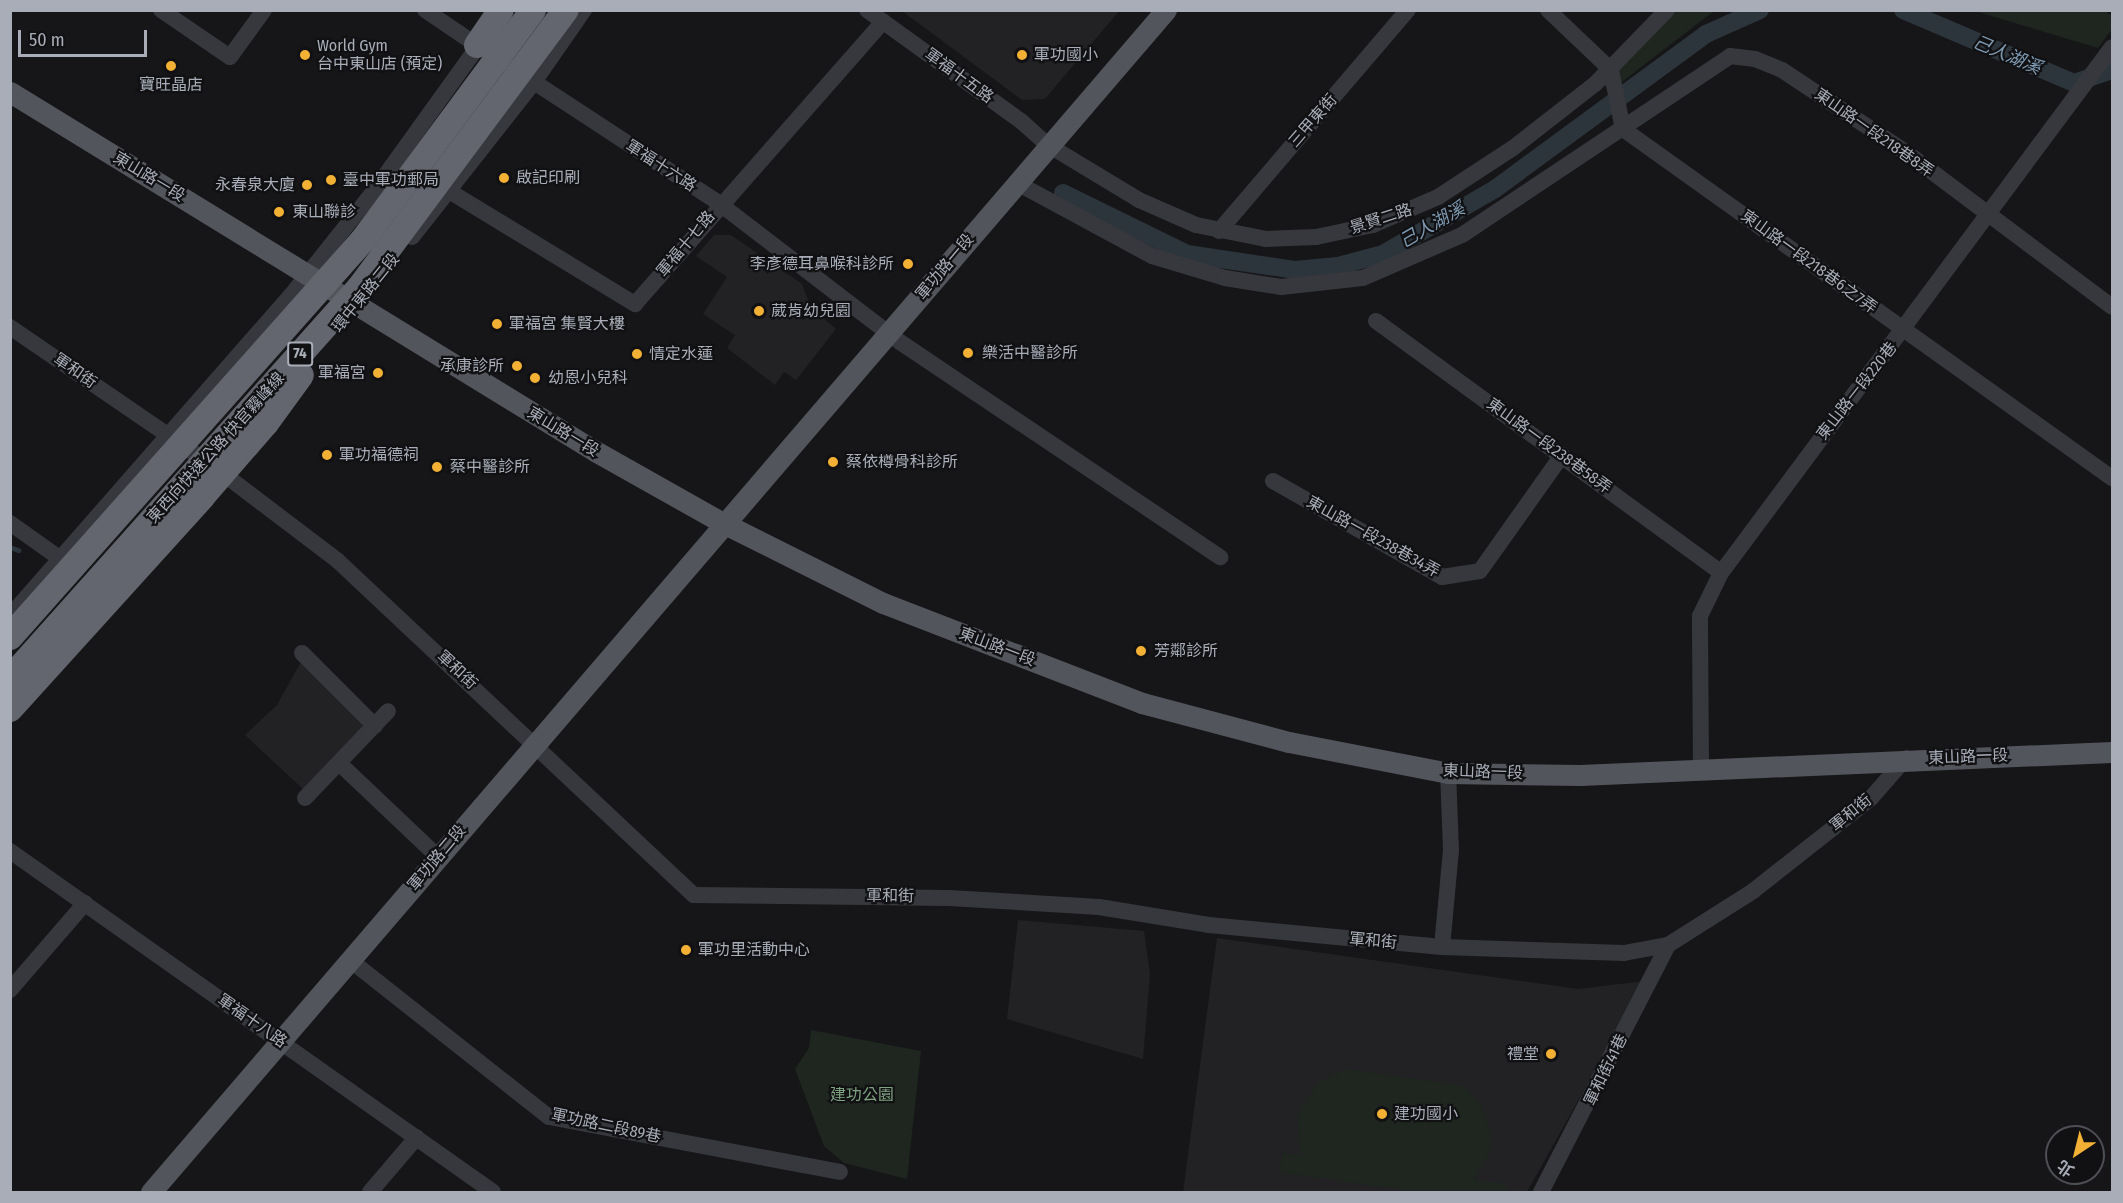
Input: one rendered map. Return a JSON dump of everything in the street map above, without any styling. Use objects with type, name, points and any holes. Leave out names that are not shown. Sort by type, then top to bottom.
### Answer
[{"type":"highway","points":[[477,45],[501,10]]},
{"type":"highway","name":"東西向快速公路 快官霧峰線","points":[[10,638],[363,240],[533,10]]},
{"type":"highway","name":"東西向快速公路 快官霧峰線","points":[[10,679],[358,297],[566,10]]},
{"type":"highway","name":"74","points":[[10,709],[266,423],[358,297]]},
{"type":"main road","name":"軍功路一段","points":[[723,523],[1166,10]]},
{"type":"main road","name":"東山路一段","points":[[10,92],[308,274],[358,297],[595,451],[723,523],[892,607],[1142,703],[1289,742],[1448,773],[1580,776],[1906,758],[2112,752]]},
{"type":"main road","name":"軍功路二段","points":[[151,1192],[723,523]]},
{"type":"street","points":[[161,10],[230,57],[264,10]]},
{"type":"street","name":"軍福十六路","points":[[425,10],[720,204],[889,333],[1220,557]]},
{"type":"street","points":[[477,45],[494,10]]},
{"type":"street","points":[[10,616],[62,560],[308,274],[374,191],[477,45],[509,10]]},
{"type":"street","name":"環中東路二段","points":[[10,694],[216,469],[449,191],[534,82],[584,10]]},
{"type":"street","name":"軍福十五路","points":[[867,10],[1048,145]]},
{"type":"street","name":"三甲東街","points":[[1219,231],[1408,10]]},
{"type":"street","points":[[1548,10],[1611,71],[1623,128]]},
{"type":"street","name":"景賢二路","points":[[1048,145],[1138,200],[1219,231],[1266,240],[1316,237],[1401,214],[1438,197],[1513,148],[1611,71],[1667,10]]},
{"type":"street","name":"軍福十七路","points":[[449,191],[635,304],[720,204],[883,22]]},
{"type":"street","name":"東山路一段220巷","points":[[1701,769],[1700,616],[1721,573],[1905,330],[1986,215],[2107,66],[2112,48]]},
{"type":"street","name":"東山路一段218巷8弄","points":[[1017,183],[1152,256],[1226,278],[1281,287],[1364,278],[1462,235],[1730,56],[1755,59],[1782,70],[1906,153],[2112,307]]},
{"type":"street","name":"東山路一段218巷6之7弄","points":[[1623,128],[2112,478]]},
{"type":"street","name":"東山路一段238巷58弄","points":[[1376,321],[1721,573]]},
{"type":"street","name":"軍和街","points":[[10,327],[216,469],[338,561],[535,742],[694,895],[949,898],[1099,907],[1209,925],[1442,947],[1576,954],[1624,952],[1668,945],[1753,891],[1871,798],[1906,758]]},
{"type":"street","name":"東山路一段238巷34弄","points":[[1273,481],[1442,577],[1480,571],[1562,455]]},
{"type":"street","points":[[10,523],[62,560]]},
{"type":"street","points":[[302,652],[375,726]]},
{"type":"street","points":[[305,798],[388,711]]},
{"type":"street","points":[[339,763],[438,857]]},
{"type":"street","points":[[1442,947],[1451,849],[1448,773]]},
{"type":"street","name":"軍福十八路","points":[[10,851],[493,1192]]},
{"type":"street","points":[[10,990],[85,903]]},
{"type":"street","name":"軍和街41巷","points":[[1541,1192],[1668,945]]},
{"type":"street","name":"軍功路二段89巷","points":[[350,960],[549,1117],[840,1172]]},
{"type":"street","points":[[370,1192],[417,1137]]},
{"type":"shaded area","name":"軍功國小","points":[[902,11],[1119,11],[1045,99],[1022,100]]},
{"type":"shaded area","name":"葳肯幼兒園","points":[[714,235],[731,235],[802,284],[811,308],[836,329],[796,380],[784,372],[775,385],[727,348],[735,335],[703,314],[727,277],[696,256]]},
{"type":"shaded area","points":[[302,660],[368,727],[305,791],[245,735],[277,705]]},
{"type":"shaded area","points":[[1018,920],[1144,931],[1150,974],[1143,1059],[1007,1019]]},
{"type":"shaded area","name":"建功國小","points":[[1217,938],[1578,989],[1645,981],[1527,1192],[1183,1192]]},
{"type":"green space","points":[[1659,11],[1714,11],[1618,85],[1605,87],[1599,81]]},
{"type":"green space","points":[[1975,11],[2105,11],[2112,16],[2112,29],[2098,48]]},
{"type":"green space","name":"建功公園","points":[[811,1030],[921,1051],[907,1179],[844,1163],[824,1146],[795,1069],[809,1048]]},
{"type":"green space","points":[[1346,1069],[1465,1086],[1481,1105],[1492,1139],[1486,1160],[1474,1179],[1507,1184],[1506,1192],[1418,1192],[1280,1172],[1282,1153],[1301,1156],[1297,1117],[1307,1100],[1319,1082]]},
{"type":"waterway","name":"己人湖溪","points":[[1063,193],[1187,254],[1295,270],[1338,266],[1383,254],[1495,189],[1706,34],[1760,10]]},
{"type":"waterway","name":"己人湖溪","points":[[1903,10],[2074,83],[2112,70]]},
{"type":"waterway","name":"己人湖溪","points":[[10,547],[18,550]]},
{"type":"place","name":"World Gym 台中東山店 (預定)","points":[[305,55]]},
{"type":"place","name":"軍功國小","points":[[1022,55]]},
{"type":"place","name":"寶旺晶店","points":[[171,66]]},
{"type":"place","name":"啟記印刷","points":[[504,178]]},
{"type":"place","name":"臺中軍功郵局","points":[[331,180]]},
{"type":"place","name":"永春泉大廈","points":[[307,185]]},
{"type":"place","name":"東山聯診","points":[[279,212]]},
{"type":"place","name":"李彥德耳鼻喉科診所","points":[[908,264]]},
{"type":"place","name":"葳肯幼兒園","points":[[759,311]]},
{"type":"place","name":"軍福宮 集賢大樓","points":[[497,324]]},
{"type":"place","name":"樂活中醫診所","points":[[968,353]]},
{"type":"place","name":"情定水蓮","points":[[637,354]]},
{"type":"place","name":"承康診所","points":[[517,366]]},
{"type":"place","name":"軍福宮","points":[[378,373]]},
{"type":"place","name":"幼恩小兒科","points":[[535,378]]},
{"type":"place","name":"軍功福德祠","points":[[327,455]]},
{"type":"place","name":"蔡依樽骨科診所","points":[[833,462]]},
{"type":"place","name":"蔡中醫診所","points":[[437,467]]},
{"type":"place","name":"芳鄰診所","points":[[1141,651]]},
{"type":"place","name":"軍功里活動中心","points":[[686,950]]},
{"type":"place","name":"禮堂","points":[[1551,1054]]},
{"type":"place","name":"建功國小","points":[[1382,1114]]}]
